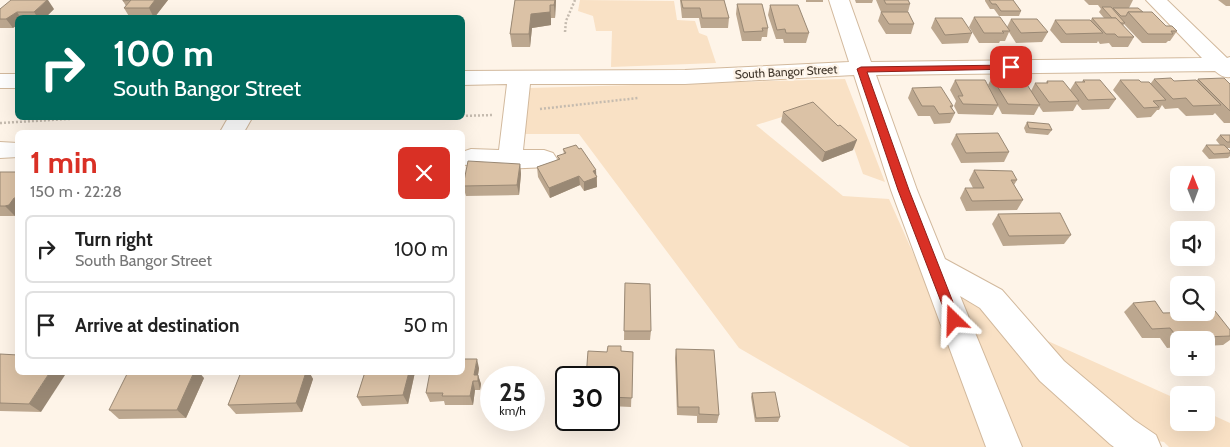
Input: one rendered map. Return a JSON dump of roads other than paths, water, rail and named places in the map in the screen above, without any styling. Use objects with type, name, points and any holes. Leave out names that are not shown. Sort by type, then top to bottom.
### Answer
[{"type":"street","points":[[839,0],[846,16],[861,69],[932,266],[1004,447]]},
{"type":"street","points":[[1156,0],[1227,67]]},
{"type":"street","name":"South Bangor Street","points":[[465,78],[685,76],[861,69],[1227,67]]},
{"type":"street","points":[[510,159],[519,78]]},
{"type":"street","points":[[471,158],[544,159]]},
{"type":"street","points":[[932,266],[991,299],[1052,371],[1122,432],[1143,447]]}]
